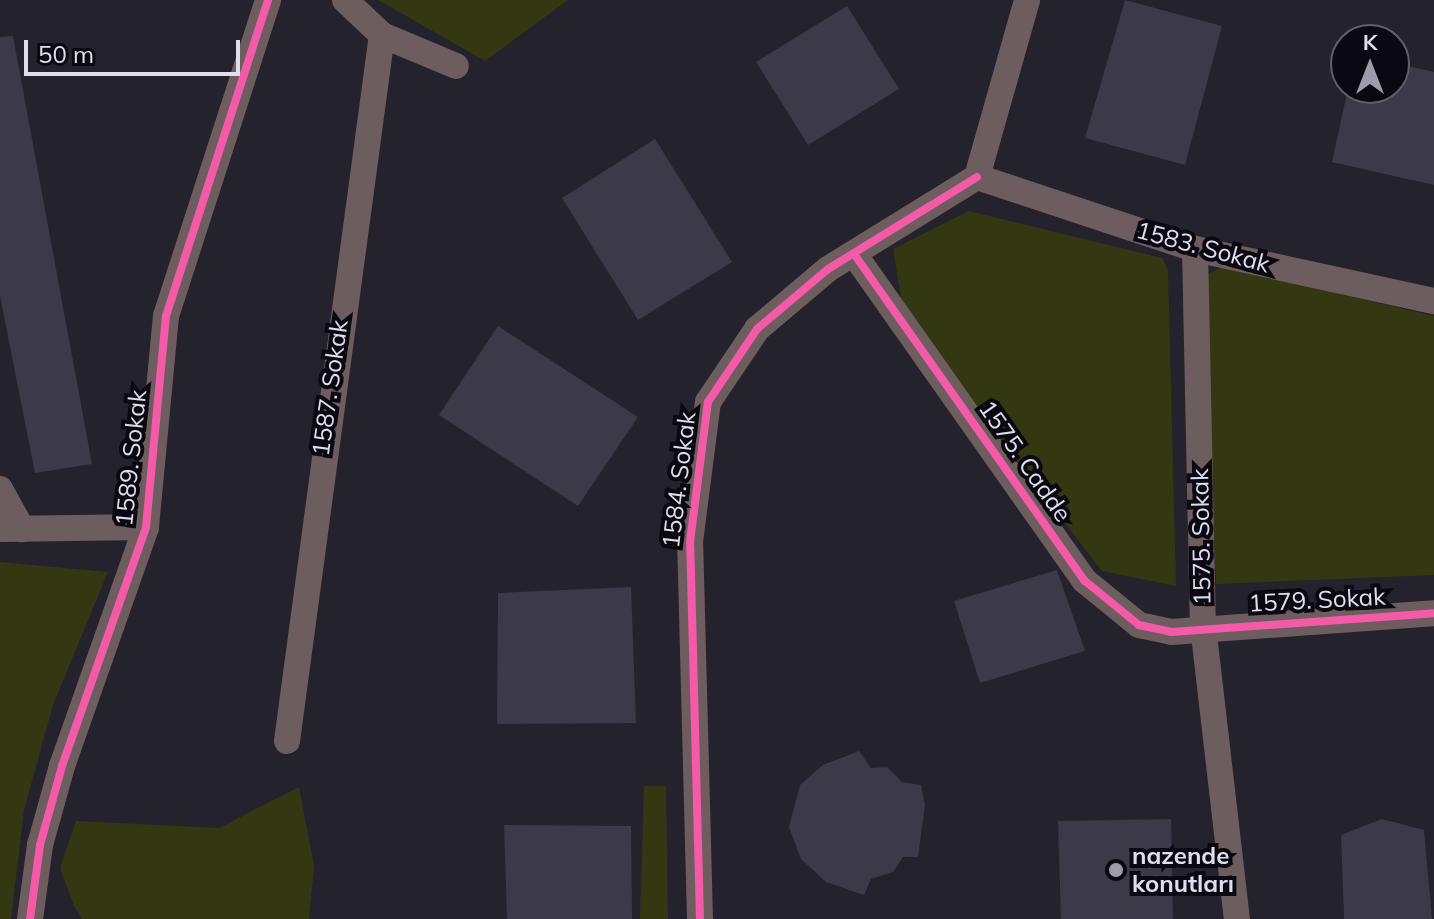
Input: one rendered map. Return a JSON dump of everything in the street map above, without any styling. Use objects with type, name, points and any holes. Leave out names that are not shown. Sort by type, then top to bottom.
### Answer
[{"type":"street","name":"1589. Sokak","points":[[30,919],[40,845],[62,766],[146,527],[166,316],[268,0]]},
{"type":"street","points":[[345,0],[382,35],[456,66]]},
{"type":"street","points":[[977,177],[1027,0]]},
{"type":"street","name":"1587. Sokak","points":[[287,741],[382,35]]},
{"type":"street","name":"1583. Sokak","points":[[977,177],[1195,249],[1434,301]]},
{"type":"street","name":"1584. Sokak","points":[[700,919],[690,542],[708,402],[757,329],[854,254],[977,177]]},
{"type":"street","name":"1575. Sokak","points":[[1195,249],[1203,626],[1237,919]]},
{"type":"street","name":"1575. Cadde","points":[[854,254],[1085,581],[1139,625],[1171,632],[1203,626]]},
{"type":"street","points":[[0,489],[11,529],[146,527]]},
{"type":"street","name":"1579. Sokak","points":[[1203,626],[1434,613]]},
{"type":"green space","points":[[378,0],[568,0],[485,61]]},
{"type":"green space","points":[[969,211],[1162,258],[1168,270],[1176,586],[1102,571],[904,315],[893,249]]},
{"type":"green space","points":[[1222,267],[1434,316],[1434,575],[1216,584],[1203,277]]},
{"type":"green space","points":[[0,562],[108,572],[53,705],[24,810],[11,919],[0,919]]},
{"type":"green space","points":[[644,786],[666,786],[668,919],[640,919]]},
{"type":"green space","points":[[299,787],[314,866],[309,919],[82,919],[74,906],[60,868],[76,821],[219,828]]},
{"type":"building","points":[[1125,0],[1222,26],[1185,165],[1085,138]]},
{"type":"building","points":[[847,6],[899,89],[808,145],[756,62]]},
{"type":"building","points":[[13,36],[92,464],[35,473],[0,296],[0,37]]},
{"type":"building","points":[[1410,67],[1434,72],[1434,185],[1332,162],[1345,104],[1410,104]]},
{"type":"building","points":[[655,139],[732,262],[638,320],[562,198]]},
{"type":"building","points":[[498,326],[638,417],[578,506],[439,415]]},
{"type":"building","points":[[1057,570],[1085,651],[980,683],[954,601]]},
{"type":"building","points":[[631,587],[636,723],[497,724],[498,593]]},
{"type":"building","points":[[859,751],[871,768],[887,767],[902,782],[921,785],[925,805],[918,857],[903,857],[893,872],[871,879],[864,895],[826,882],[801,859],[789,827],[800,785],[823,765]]},
{"type":"building","name":"nazende konutları","points":[[1171,819],[1173,919],[1061,919],[1058,821]]},
{"type":"building","points":[[1382,819],[1424,830],[1432,919],[1344,919],[1341,835]]},
{"type":"building","points":[[504,825],[631,826],[632,919],[507,919]]},
{"type":"cycle path","points":[[30,919],[40,845],[62,766],[146,527],[166,316],[268,0]]},
{"type":"cycle path","points":[[700,919],[690,542],[708,402],[757,329],[828,269],[977,177]]},
{"type":"cycle path","points":[[854,254],[1085,581],[1139,625],[1171,632],[1434,613]]},
{"type":"place","name":"nazende konutları","points":[[1116,870]]}]
